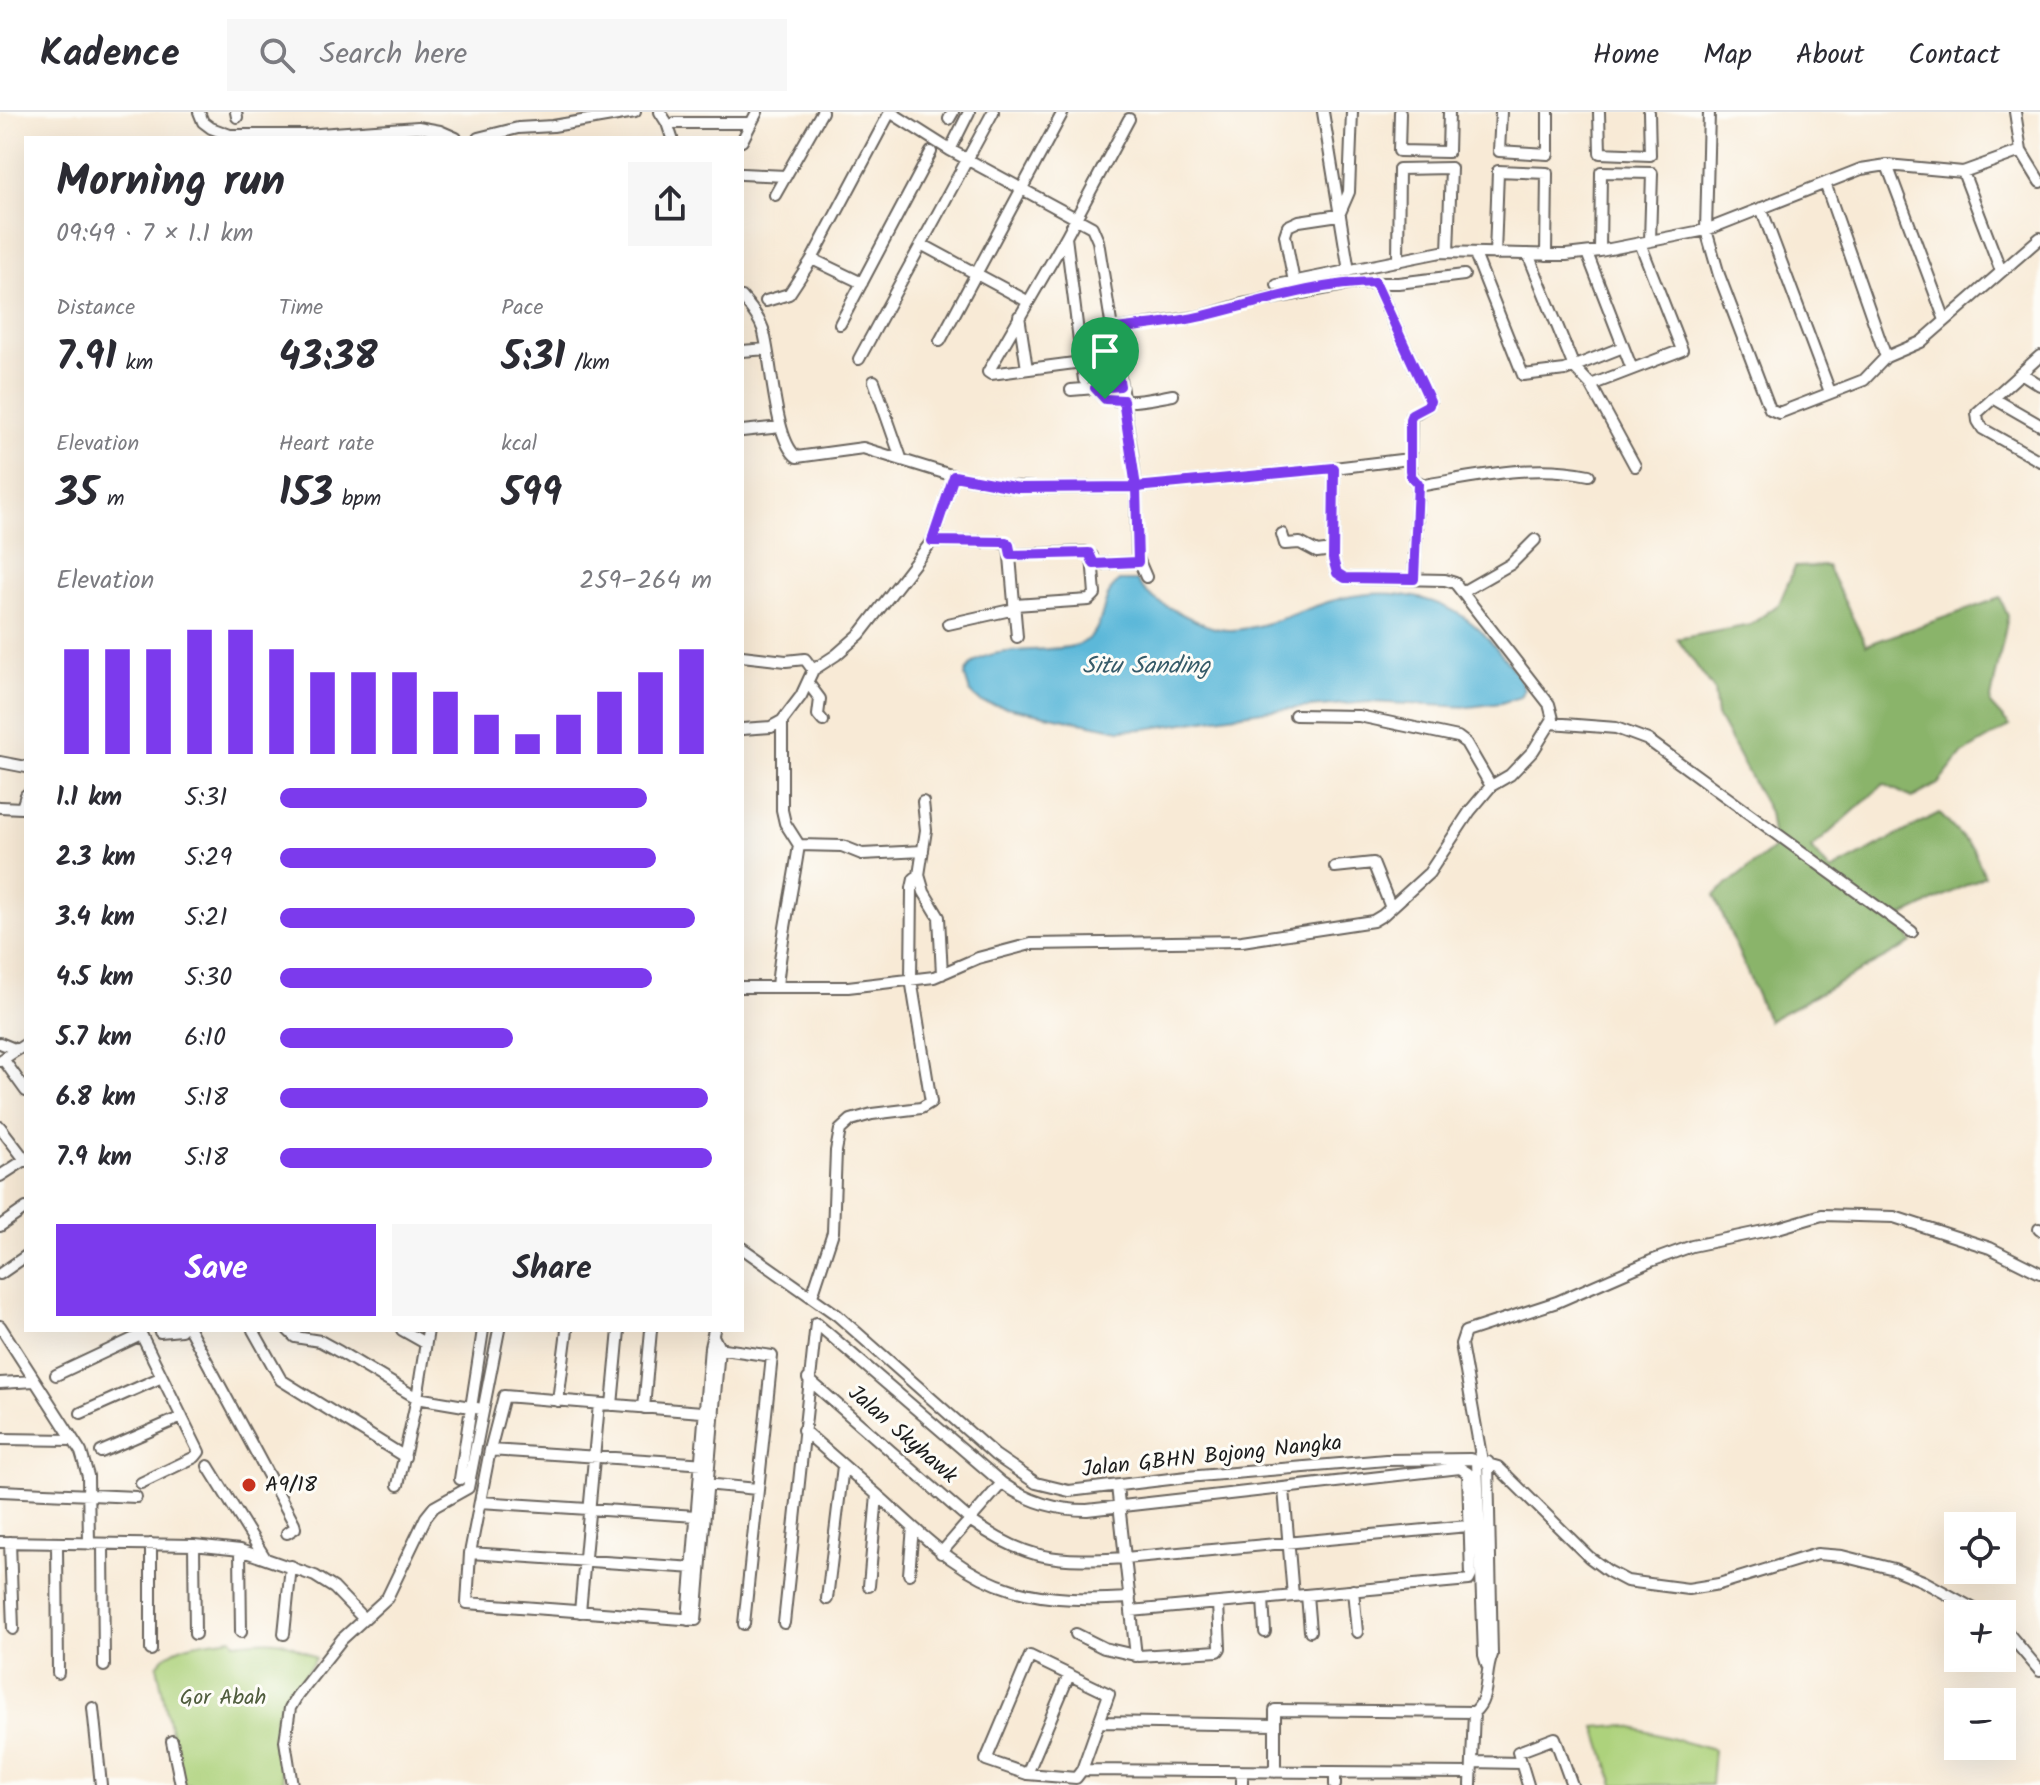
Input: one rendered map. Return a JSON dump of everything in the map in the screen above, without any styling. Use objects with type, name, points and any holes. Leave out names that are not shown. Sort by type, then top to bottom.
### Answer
[{"type":"street","points":[[199,112],[203,122],[220,133],[260,136]]},
{"type":"street","points":[[486,136],[518,128],[553,126],[635,112]]},
{"type":"street","points":[[660,112],[671,136]]},
{"type":"street","points":[[744,136],[757,112]]},
{"type":"street","points":[[775,195],[822,112]]},
{"type":"street","points":[[766,301],[789,294],[812,259],[890,112],[950,150],[1092,227],[1136,487],[1138,562],[1146,577]]},
{"type":"street","points":[[950,150],[969,112]]},
{"type":"street","points":[[859,359],[993,112]]},
{"type":"street","points":[[940,341],[1063,112]]},
{"type":"street","points":[[1323,112],[1349,271]]},
{"type":"street","points":[[1339,215],[1349,192],[1352,112]]},
{"type":"street","points":[[1400,112],[1399,151],[1436,152],[1448,152],[1449,112]]},
{"type":"street","points":[[1501,112],[1499,151],[1548,154],[1548,112]]},
{"type":"street","points":[[1599,112],[1600,153],[1650,155],[1649,112]]},
{"type":"street","points":[[1709,112],[1706,230],[1719,275],[1770,409],[1779,413],[1864,380],[1886,357],[1921,342],[2040,238]]},
{"type":"street","points":[[2015,112],[2021,151],[2040,182]]},
{"type":"street","points":[[1082,362],[988,372],[1066,237],[1129,119]]},
{"type":"street","points":[[675,123],[750,123]]},
{"type":"street","points":[[732,124],[735,136]]},
{"type":"street","points":[[288,136],[418,127],[451,136]]},
{"type":"street","points":[[1277,285],[1448,252],[1546,255],[1600,251],[1706,230],[1861,169],[1887,165],[1963,172],[2021,151]]},
{"type":"street","points":[[840,324],[931,152]]},
{"type":"street","points":[[1887,165],[1945,320]]},
{"type":"street","points":[[1398,261],[1399,169],[1451,168],[1448,252]]},
{"type":"street","points":[[1495,254],[1498,171],[1547,173],[1546,255]]},
{"type":"street","points":[[1591,385],[1682,350],[1645,242],[1652,173],[1601,172],[1600,251]]},
{"type":"street","points":[[1963,172],[2001,271]]},
{"type":"street","points":[[744,174],[786,176]]},
{"type":"street","points":[[1825,183],[1886,357]]},
{"type":"street","points":[[1761,208],[1830,392]]},
{"type":"street","points":[[1294,282],[1285,235],[1288,226],[1299,221],[1339,215]]},
{"type":"street","points":[[1066,237],[1084,380]]},
{"type":"street","points":[[921,244],[1027,301]]},
{"type":"street","points":[[1587,253],[1632,369]]},
{"type":"street","points":[[1475,254],[1523,375],[1565,370],[1623,347]]},
{"type":"street","points":[[1528,254],[1574,367],[1591,385],[1635,466]]},
{"type":"street","points":[[812,259],[862,283]]},
{"type":"street","points":[[1110,330],[1203,316],[1243,304],[1341,285],[1398,283],[1464,275]]},
{"type":"street","points":[[1375,282],[1430,401],[1429,405],[1411,416],[1409,459],[1411,476],[1418,484],[1414,579]]},
{"type":"street","points":[[744,300],[760,323],[781,427],[791,452],[797,457],[863,448],[954,476],[1019,488],[1136,487],[1409,459]]},
{"type":"street","points":[[1019,316],[1027,369]]},
{"type":"street","points":[[744,351],[767,349]]},
{"type":"street","points":[[2040,356],[1977,413],[1983,429],[2040,461]]},
{"type":"street","points":[[2021,373],[2040,385]]},
{"type":"street","points":[[874,381],[901,458]]},
{"type":"street","points":[[1071,390],[1120,386]]},
{"type":"street","points":[[1095,388],[1105,399],[1173,395]]},
{"type":"street","points":[[1993,398],[2040,425]]},
{"type":"street","points":[[744,431],[781,427]]},
{"type":"street","points":[[744,987],[848,987],[911,979],[942,974],[978,958],[1031,944],[1242,941],[1373,921],[1391,908],[1429,873],[1470,811],[1491,786],[1510,775],[1533,751],[1551,723],[1552,715],[1549,704],[1455,583],[1445,580],[1345,578],[1335,569],[1334,468]]},
{"type":"street","points":[[1418,484],[1511,470],[1546,469],[1589,475]]},
{"type":"street","points":[[744,729],[771,727],[782,721],[793,709],[813,670],[851,644],[932,541],[954,476]]},
{"type":"street","points":[[1282,534],[1285,544],[1300,543],[1317,552],[1333,550]]},
{"type":"street","points":[[1462,592],[1511,564],[1535,540]]},
{"type":"street","points":[[932,541],[1006,542],[1009,545],[1017,637]]},
{"type":"street","points":[[948,624],[1015,607],[1089,600],[1095,594],[1094,564],[1092,556],[1085,552],[1011,555]]},
{"type":"street","points":[[1094,564],[1138,562]]},
{"type":"street","points":[[744,656],[786,661],[805,659],[813,670]]},
{"type":"street","points":[[808,683],[820,699],[818,715],[823,721]]},
{"type":"street","points":[[1295,715],[1368,717],[1458,737],[1466,743],[1491,786]]},
{"type":"street","points":[[777,987],[783,929],[791,901],[799,845],[785,823],[782,810],[782,721]]},
{"type":"street","points":[[1551,723],[1616,728],[1648,740],[1912,932]]},
{"type":"street","points":[[0,762],[24,767]]},
{"type":"street","points":[[0,807],[22,808],[24,802]]},
{"type":"street","points":[[923,802],[926,830],[919,875],[924,892],[939,917],[942,974]]},
{"type":"street","points":[[799,845],[836,845],[862,854],[923,851]]},
{"type":"street","points":[[1335,867],[1373,863],[1391,908]]},
{"type":"street","points":[[784,1623],[817,1299],[833,1232],[836,1151],[840,1130],[851,1120],[921,1108],[931,1102],[911,979],[912,888],[914,879],[919,875]]},
{"type":"street","points":[[0,1043],[21,1047]]},
{"type":"street","points":[[21,1047],[2,1060],[24,1088]]},
{"type":"street","points":[[0,1127],[24,1157]]},
{"type":"street","points":[[0,1176],[24,1161]]},
{"type":"street","points":[[0,1226],[24,1209]]},
{"type":"street","points":[[1471,1773],[1474,1712],[1483,1701],[1492,1655],[1482,1461],[1461,1344],[1465,1332],[1557,1302],[1680,1250],[1789,1226],[1811,1216],[1894,1217],[1990,1248],[2040,1273]]},
{"type":"street","name":"Jalan GBHN Bojong Nangka","points":[[744,1249],[817,1299],[995,1455],[1021,1475],[1047,1488],[1069,1491],[1187,1477],[1386,1460],[1451,1458],[1482,1461]]},
{"type":"street","points":[[0,1274],[24,1257]]},
{"type":"street","points":[[816,1323],[1002,1483],[1027,1499],[1062,1509],[1087,1510],[1460,1468],[1468,1473],[1469,1580],[1131,1611]]},
{"type":"street","points":[[56,1375],[140,1332],[198,1455],[141,1483]]},
{"type":"street","points":[[191,1332],[294,1523],[295,1528],[287,1533]]},
{"type":"street","points":[[254,1332],[281,1380],[405,1457]]},
{"type":"street","points":[[290,1332],[295,1337],[320,1341],[417,1398],[476,1408]]},
{"type":"street","points":[[406,1332],[425,1343]]},
{"type":"street","points":[[398,1485],[428,1332]]},
{"type":"street","points":[[292,1785],[285,1741],[290,1708],[297,1696],[342,1639],[390,1594],[426,1517],[434,1507],[468,1488],[483,1332]]},
{"type":"street","points":[[460,1479],[476,1408],[498,1332]]},
{"type":"street","points":[[558,1401],[567,1332]]},
{"type":"street","points":[[612,1405],[619,1332]]},
{"type":"street","points":[[644,1408],[651,1332]]},
{"type":"street","points":[[2,1333],[87,1465],[89,1544]]},
{"type":"street","points":[[710,1413],[504,1396],[470,1553],[468,1604],[688,1620],[696,1568],[710,1413],[714,1341],[772,1356],[744,1624]]},
{"type":"street","points":[[81,1413],[162,1377]]},
{"type":"street","name":"Jalan Skyhawk","points":[[808,1379],[970,1520],[997,1540],[1042,1557],[1073,1560],[1125,1558],[1468,1526]]},
{"type":"street","points":[[0,1383],[35,1381]]},
{"type":"street","points":[[580,1612],[599,1404]]},
{"type":"street","points":[[101,1452],[182,1417]]},
{"type":"street","points":[[803,1430],[941,1553],[980,1577],[1013,1590],[1067,1599],[1130,1598]]},
{"type":"street","points":[[0,1439],[73,1440]]},
{"type":"street","points":[[490,1450],[705,1464]]},
{"type":"street","points":[[1482,1461],[1498,1467],[1517,1484],[1589,1557],[1627,1581],[1688,1589],[1719,1584],[1817,1554],[1842,1556],[1894,1569],[1958,1600]]},
{"type":"street","points":[[208,1466],[265,1558]]},
{"type":"street","points":[[827,1599],[843,1466]]},
{"type":"street","points":[[941,1553],[1002,1483]]},
{"type":"street","points":[[703,1484],[757,1489]]},
{"type":"street","points":[[696,1568],[696,1516],[703,1484]]},
{"type":"street","points":[[1117,1486],[1136,1656]]},
{"type":"street","points":[[1284,1489],[1293,1596]]},
{"type":"street","points":[[0,1491],[136,1497]]},
{"type":"street","points":[[869,1586],[877,1495]]},
{"type":"street","points":[[480,1502],[696,1516]]},
{"type":"street","points":[[909,1574],[913,1527]]},
{"type":"street","points":[[13,1629],[5,1542],[194,1545],[240,1550],[291,1566],[334,1588],[363,1618]]},
{"type":"street","points":[[57,1543],[58,1673]]},
{"type":"street","points":[[103,1544],[104,1666]]},
{"type":"street","points":[[151,1544],[151,1650]]},
{"type":"street","points":[[194,1545],[195,1634]]},
{"type":"street","points":[[240,1550],[241,1632]]},
{"type":"street","points":[[470,1553],[696,1568]]},
{"type":"street","points":[[284,1634],[291,1566]]},
{"type":"street","points":[[1353,1590],[1357,1632]]},
{"type":"street","points":[[1307,1595],[1310,1631]]},
{"type":"street","points":[[1263,1599],[1265,1632]]},
{"type":"street","points":[[1076,1634],[1104,1648],[1136,1656],[1218,1651],[1218,1603]]},
{"type":"street","points":[[2016,1643],[2040,1671]]},
{"type":"street","points":[[1030,1656],[1069,1675],[1109,1694],[1082,1770],[1076,1778],[1027,1774],[986,1762],[1027,1659],[1030,1656]]},
{"type":"street","points":[[1027,1774],[1069,1675]]},
{"type":"street","points":[[93,1708],[101,1785]]},
{"type":"street","points":[[1287,1785],[1281,1772],[1275,1710],[1474,1712]]},
{"type":"street","points":[[1100,1722],[1275,1725]]},
{"type":"street","points":[[1528,1785],[1518,1752],[1555,1738],[1572,1785]]},
{"type":"street","points":[[172,1741],[181,1785]]},
{"type":"street","points":[[1082,1770],[1281,1772],[1335,1779],[1429,1780],[1520,1763]]},
{"type":"street","points":[[1153,1771],[1153,1785]]},
{"type":"street","points":[[1197,1772],[1197,1785]]},
{"type":"street","points":[[1242,1772],[1242,1785]]},
{"type":"green space","points":[[1827,566],[1866,645],[2000,598],[2008,616],[1990,704],[2010,726],[1962,754],[1938,784],[1912,798],[1884,784],[1811,849],[1831,871],[1939,813],[1973,849],[1985,876],[1899,918],[1912,943],[1768,1021],[1714,895],[1774,848],[1769,812],[1717,716],[1714,690],[1677,639],[1750,625],[1779,604],[1795,567]]},
{"type":"green space","name":"Gor Abah","points":[[232,1638],[235,1643],[269,1640],[285,1643],[316,1658],[276,1715],[274,1748],[285,1785],[182,1785],[157,1666],[181,1648]]},
{"type":"green space","points":[[1622,1725],[1714,1750],[1711,1785],[1614,1785],[1596,1727]]},
{"type":"water","name":"Situ Sanding","points":[[1119,581],[1137,581],[1151,596],[1168,607],[1205,625],[1226,630],[1261,625],[1343,598],[1383,594],[1422,599],[1459,614],[1475,626],[1508,663],[1524,689],[1520,697],[1469,707],[1369,702],[1262,711],[1120,730],[981,702],[970,692],[965,676],[971,665],[982,658],[996,653],[1064,648],[1087,640],[1099,624],[1112,588]]},
{"type":"place","name":"A9/18","points":[[249,1485]]},
{"type":"route","points":[[1105,399],[1095,388],[1120,386],[1110,330],[1203,316],[1243,304],[1328,287],[1375,282],[1430,401],[1410,419],[1410,470],[1418,484],[1414,579],[1345,578],[1337,573],[1333,559],[1334,468],[1136,487],[1138,562],[1094,564],[1092,556],[1085,552],[1011,555],[1006,542],[932,541],[954,476],[1019,488],[1136,487],[1123,400],[1105,399]]}]
